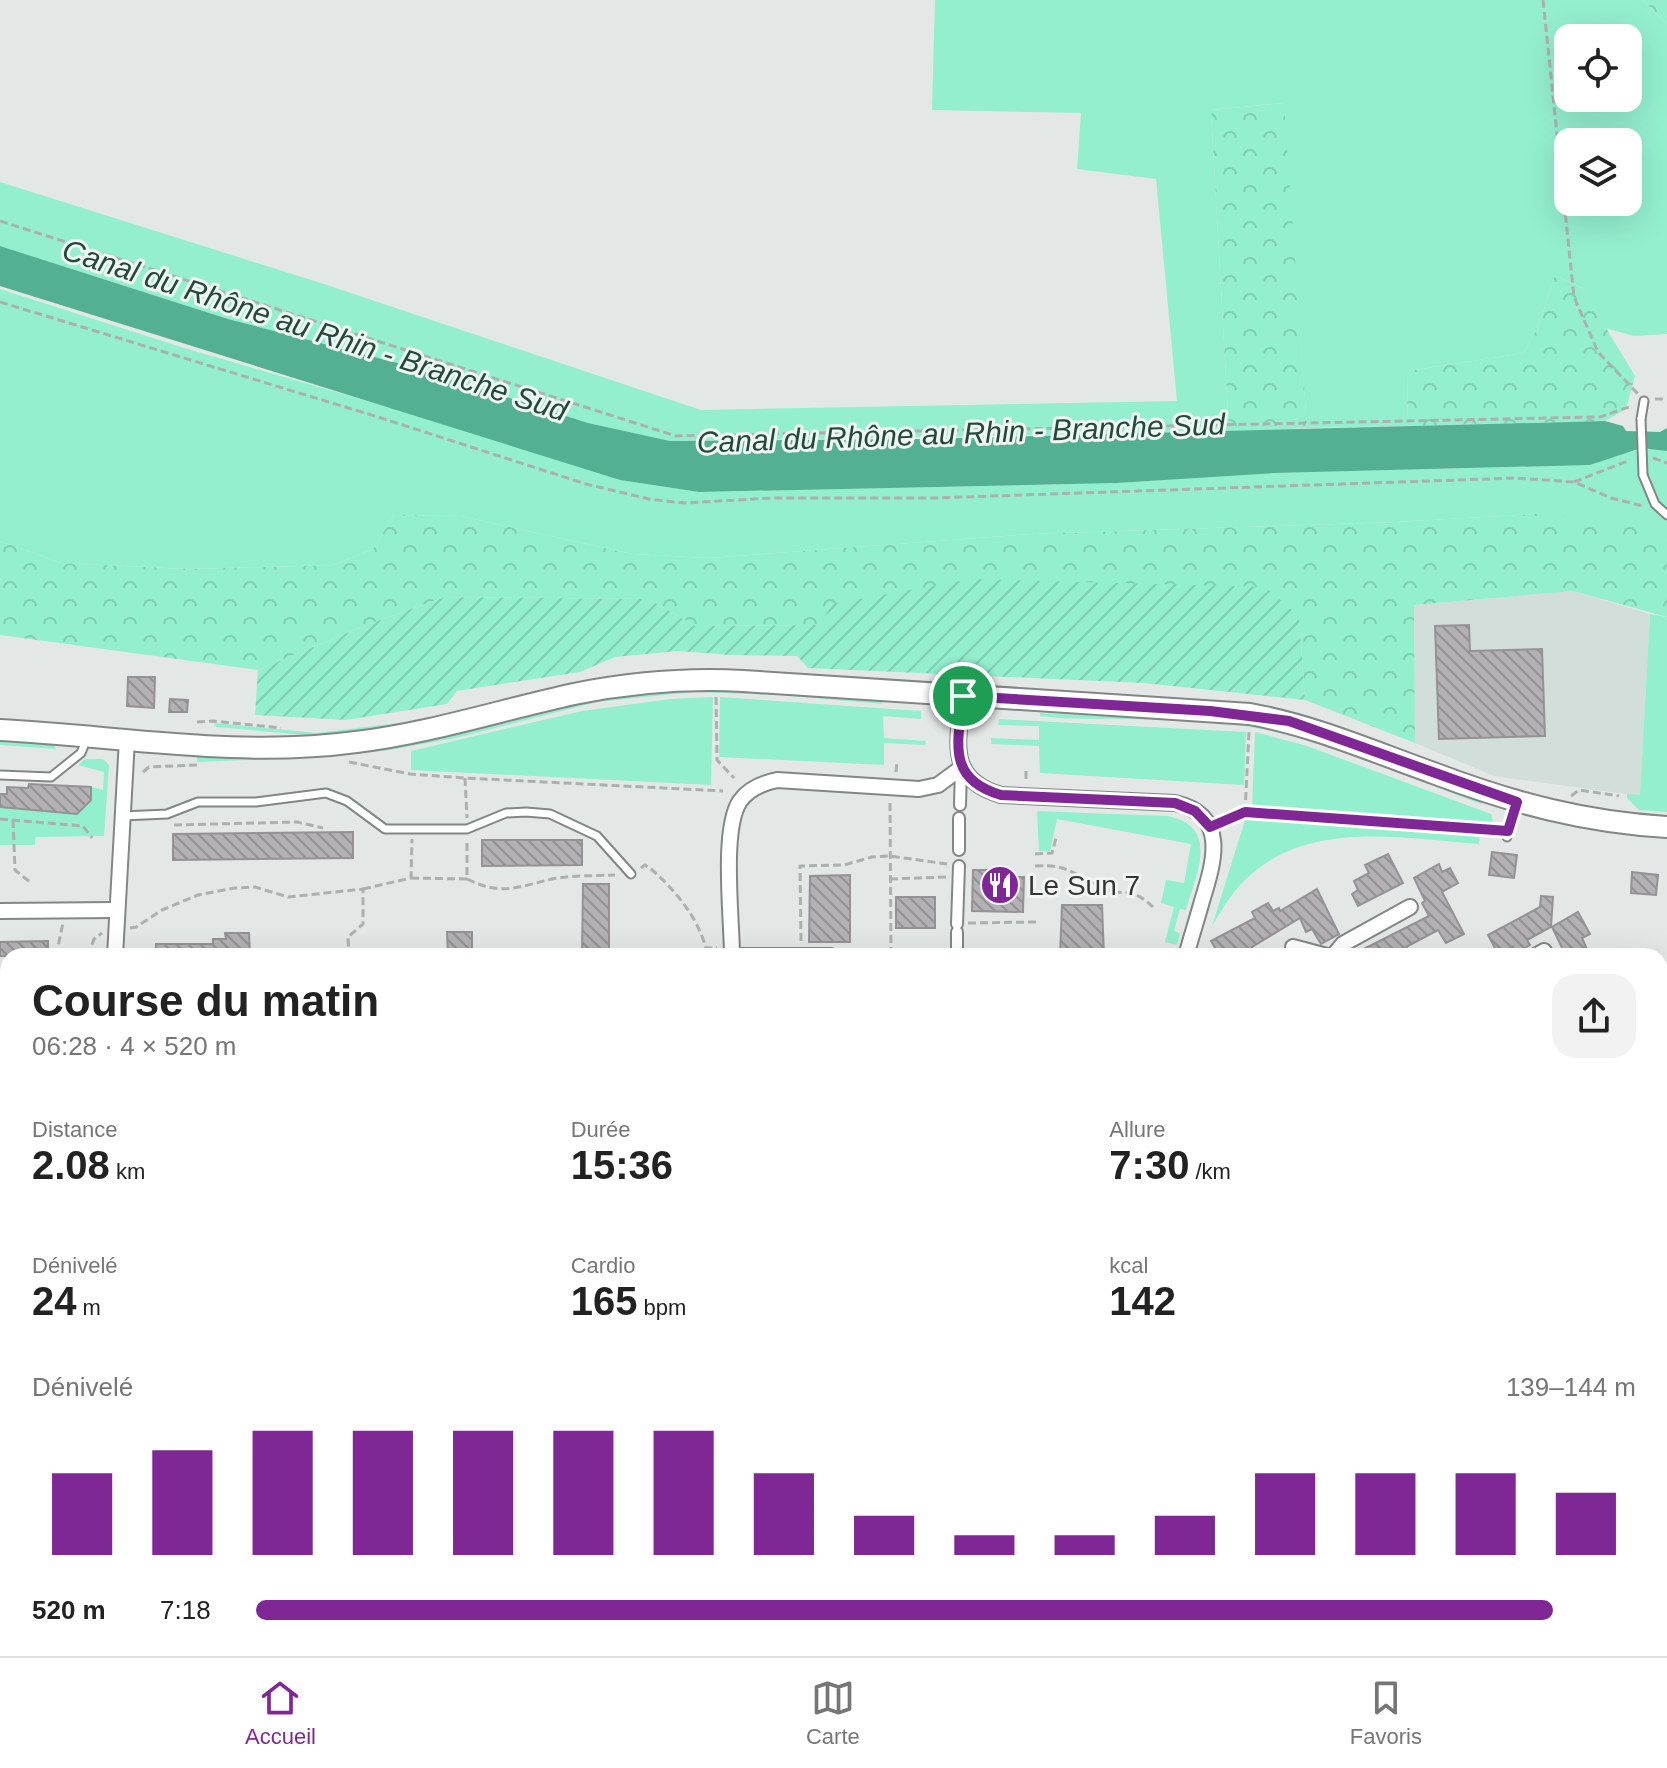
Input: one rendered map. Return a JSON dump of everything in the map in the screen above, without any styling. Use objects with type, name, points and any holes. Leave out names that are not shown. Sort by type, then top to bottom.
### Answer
[{"type":"main road","points":[[0,730],[197,745],[328,745],[441,728],[576,694],[696,680],[1223,712],[1289,721],[1517,802],[1598,821],[1667,827]]},
{"type":"street","points":[[960,805],[958,745],[963,696]]},
{"type":"street","points":[[115,948],[127,739]]},
{"type":"street","points":[[961,768],[979,787],[1001,795],[1175,803],[1195,811],[1210,827],[1215,846],[1213,865],[1188,948]]},
{"type":"street","points":[[732,948],[731,826],[739,802],[749,791],[777,780],[919,789],[938,785],[961,768]]},
{"type":"street","points":[[959,818],[959,850]]},
{"type":"street","points":[[957,948],[958,871]]},
{"type":"street","points":[[1339,948],[1410,907]]},
{"type":"street","points":[[0,911],[116,910]]},
{"type":"street","points":[[1293,947],[1297,948]]},
{"type":"lane","points":[[1644,401],[1641,419],[1643,475],[1655,504],[1667,515]]},
{"type":"lane","points":[[0,775],[51,777],[81,753],[88,735]]},
{"type":"lane","points":[[122,816],[167,814],[198,802],[256,802],[326,793],[347,801],[385,829],[467,829],[506,813],[550,814],[597,836],[631,874]]},
{"type":"lane","points":[[1508,834],[1517,802]]},
{"type":"path","points":[[0,221],[676,436],[1600,417],[1644,401],[1598,352],[1574,297],[1543,0]]},
{"type":"path","points":[[0,302],[586,484],[649,499],[684,503],[773,498],[935,498],[1516,478],[1574,482],[1641,507],[1655,504]]},
{"type":"path","points":[[1651,457],[1667,463]]},
{"type":"path","points":[[1574,482],[1633,459]]},
{"type":"path","points":[[716,694],[717,760],[734,778]]},
{"type":"path","points":[[1245,812],[1249,729]]},
{"type":"path","points":[[358,759],[345,762],[410,774],[723,791]]},
{"type":"path","points":[[896,776],[897,762]]},
{"type":"path","points":[[143,772],[149,767],[207,765]]},
{"type":"path","points":[[1026,768],[1026,779]]},
{"type":"path","points":[[465,778],[467,879]]},
{"type":"path","points":[[890,799],[891,948]]},
{"type":"path","points":[[1210,827],[1245,812],[1508,834]]},
{"type":"path","points":[[0,819],[83,826],[92,838]]},
{"type":"path","points":[[13,820],[15,870],[30,882]]},
{"type":"path","points":[[170,825],[297,822],[323,828]]},
{"type":"path","points":[[411,878],[412,830]]},
{"type":"path","points":[[1035,854],[1052,853],[1056,838]]},
{"type":"path","points":[[801,948],[800,866],[844,865],[872,857],[890,856],[958,871]]},
{"type":"path","points":[[130,928],[198,895],[235,888],[255,887],[288,897],[363,889],[411,878],[467,879],[484,886],[509,890],[524,889],[553,879],[631,874],[645,865],[688,910],[700,929],[706,948],[717,948]]},
{"type":"path","points":[[1035,866],[1066,868],[1102,889],[1138,894],[1153,907]]},
{"type":"path","points":[[890,879],[958,871]]},
{"type":"path","points":[[349,948],[348,937],[363,924],[363,889]]},
{"type":"path","points":[[58,948],[64,919]]},
{"type":"path","points":[[957,928],[1036,922]]},
{"type":"path","points":[[91,948],[94,939],[103,932]]},
{"type":"shaded area","points":[[0,246],[228,319],[409,366],[588,423],[670,441],[922,439],[1605,421],[1623,426],[1626,431],[1660,432],[1667,428],[1667,451],[1641,448],[1590,465],[1274,473],[1117,483],[699,492],[620,480],[0,286]]},
{"type":"shaded area","points":[[1573,591],[1650,614],[1640,796],[1494,776],[1415,743],[1414,605]]},
{"type":"green space","points":[[935,0],[1643,0],[1667,24],[1667,334],[1634,336],[1605,328],[1582,288],[1555,275],[1539,325],[1524,353],[1408,371],[1407,426],[1307,428],[1283,103],[1211,110],[1229,432],[670,441],[588,423],[409,366],[228,319],[0,246],[0,182],[327,285],[701,410],[1177,401],[1156,179],[1077,169],[1081,113],[932,110]]},
{"type":"green space","points":[[1643,0],[1667,0],[1667,24]]},
{"type":"green space","points":[[1284,103],[1307,428],[1229,432],[1211,110]]},
{"type":"green space","points":[[1555,275],[1582,288],[1635,376],[1626,409],[1605,421],[1407,426],[1408,371],[1524,353],[1539,325]]},
{"type":"green space","points":[[0,289],[620,480],[699,492],[1117,483],[1265,473],[1590,465],[1628,452],[1657,449],[1667,451],[1667,541],[1535,514],[1396,522],[1031,534],[709,558],[632,554],[461,516],[394,515],[373,549],[333,565],[188,569],[61,563],[0,541]]},
{"type":"green space","points":[[1535,514],[1617,519],[1667,541],[1667,617],[1573,591],[1414,605],[1415,743],[1305,700],[1299,616],[832,604],[821,625],[695,626],[649,599],[445,597],[369,624],[258,670],[0,635],[0,541],[61,563],[188,569],[333,565],[373,549],[394,515],[461,516],[632,554],[709,558],[1031,534],[1396,522]]},
{"type":"green space","points":[[971,579],[1265,587],[1299,616],[1305,700],[1144,683],[808,668],[797,656],[678,651],[615,657],[580,672],[457,691],[447,704],[346,720],[255,715],[258,670],[369,624],[445,597],[649,599],[695,626],[820,625],[832,604]]},
{"type":"green space","points":[[1650,614],[1667,617],[1667,812],[1639,810],[1627,798],[1627,794],[1640,795]]},
{"type":"green space","points":[[709,688],[882,700],[882,704],[779,695],[694,692],[597,702],[456,738],[390,750],[328,757],[197,762],[197,757],[296,756],[407,744],[598,699]]},
{"type":"green space","points":[[713,697],[711,785],[411,770],[411,751],[582,711],[670,699]]},
{"type":"green space","points":[[720,697],[921,711],[921,719],[883,716],[884,738],[926,741],[925,745],[884,743],[884,765],[719,757]]},
{"type":"green space","points":[[1040,713],[1241,722],[1321,739],[1483,801],[1481,804],[1317,743],[1261,729],[1186,721],[1059,718],[1040,716]]},
{"type":"green space","points":[[999,719],[1246,732],[1244,785],[1040,773],[1039,746],[991,744],[991,738],[1039,740],[1039,726],[998,725]]},
{"type":"green space","points":[[405,722],[406,726],[316,736],[216,727],[214,723],[317,733]]},
{"type":"green space","points":[[1255,732],[1307,746],[1491,814],[1494,825],[1330,816],[1252,808]]},
{"type":"green space","points":[[0,741],[54,744],[56,749],[0,745]]},
{"type":"green space","points":[[85,759],[103,759],[109,765],[104,836],[35,837],[35,845],[0,845],[0,807],[77,813],[90,800],[91,787],[103,790],[104,772],[78,765]]},
{"type":"green space","points":[[1037,811],[1167,816],[1184,821],[1194,830],[1199,841],[1199,868],[1186,910],[1180,909],[1174,931],[1180,933],[1177,945],[1165,942],[1174,907],[1161,903],[1166,880],[1184,883],[1191,844],[1057,819],[1050,851],[1039,851]]},
{"type":"green space","points":[[1246,817],[1480,834],[1479,844],[1355,837],[1324,840],[1295,848],[1268,861],[1244,881],[1212,926]]},
{"type":"building","points":[[1469,625],[1470,651],[1542,649],[1545,736],[1439,739],[1435,626]]},
{"type":"building","points":[[128,677],[155,677],[154,708],[127,706]]},
{"type":"building","points":[[170,699],[188,700],[187,712],[169,712]]},
{"type":"building","points":[[29,784],[91,787],[91,800],[77,814],[0,807],[0,794],[7,794],[7,787],[28,788]]},
{"type":"building","points":[[353,832],[353,858],[173,860],[173,834]]},
{"type":"building","points":[[482,840],[582,840],[582,865],[482,866]]},
{"type":"building","points":[[1492,852],[1517,855],[1514,878],[1489,875]]},
{"type":"building","points":[[1388,854],[1403,883],[1358,906],[1352,894],[1358,890],[1354,881],[1369,873],[1365,865]]},
{"type":"building","points":[[1439,864],[1442,872],[1450,868],[1458,883],[1442,892],[1464,934],[1446,943],[1438,930],[1407,948],[1366,948],[1429,916],[1414,878]]},
{"type":"building","points":[[973,870],[1006,870],[1006,877],[1024,877],[1023,912],[972,911]]},
{"type":"building","points":[[1632,872],[1658,875],[1656,895],[1631,893]]},
{"type":"building","points":[[850,875],[850,942],[809,942],[810,876]]},
{"type":"building","points":[[583,884],[609,884],[609,948],[582,948]]},
{"type":"building","points":[[1317,889],[1339,934],[1321,944],[1312,929],[1306,932],[1300,918],[1253,948],[1215,948],[1211,941],[1255,918],[1252,912],[1268,903],[1273,911],[1279,908],[1280,911]]},
{"type":"building","points":[[1541,896],[1553,897],[1551,927],[1527,940],[1530,945],[1525,948],[1495,948],[1488,935],[1540,907]]},
{"type":"building","points":[[896,897],[935,897],[935,928],[896,928]]},
{"type":"building","points":[[1062,905],[1102,905],[1104,948],[1060,948]]},
{"type":"building","points":[[1578,912],[1590,934],[1582,938],[1586,948],[1562,948],[1552,927]]},
{"type":"building","points":[[447,932],[472,932],[472,948],[448,948]]},
{"type":"building","points":[[225,933],[249,933],[250,948],[156,948],[156,944],[213,944],[213,939],[226,939]]},
{"type":"building","points":[[48,941],[48,948],[0,948],[0,942]]},
{"type":"place","name":"Le Sun 7","points":[[1000,885]]},
{"type":"route","points":[[963,696],[1250,714],[1289,721],[1517,802],[1508,831],[1245,812],[1210,827],[1195,811],[1175,803],[1001,795],[979,787],[961,768],[958,745],[963,696]]},
{"type":"water label","name":"Canal du Rhône au Rhin - Branche Sud","points":[[315,330]]},
{"type":"water label","name":"Canal du Rhône au Rhin - Branche Sud","points":[[961,433]]}]
